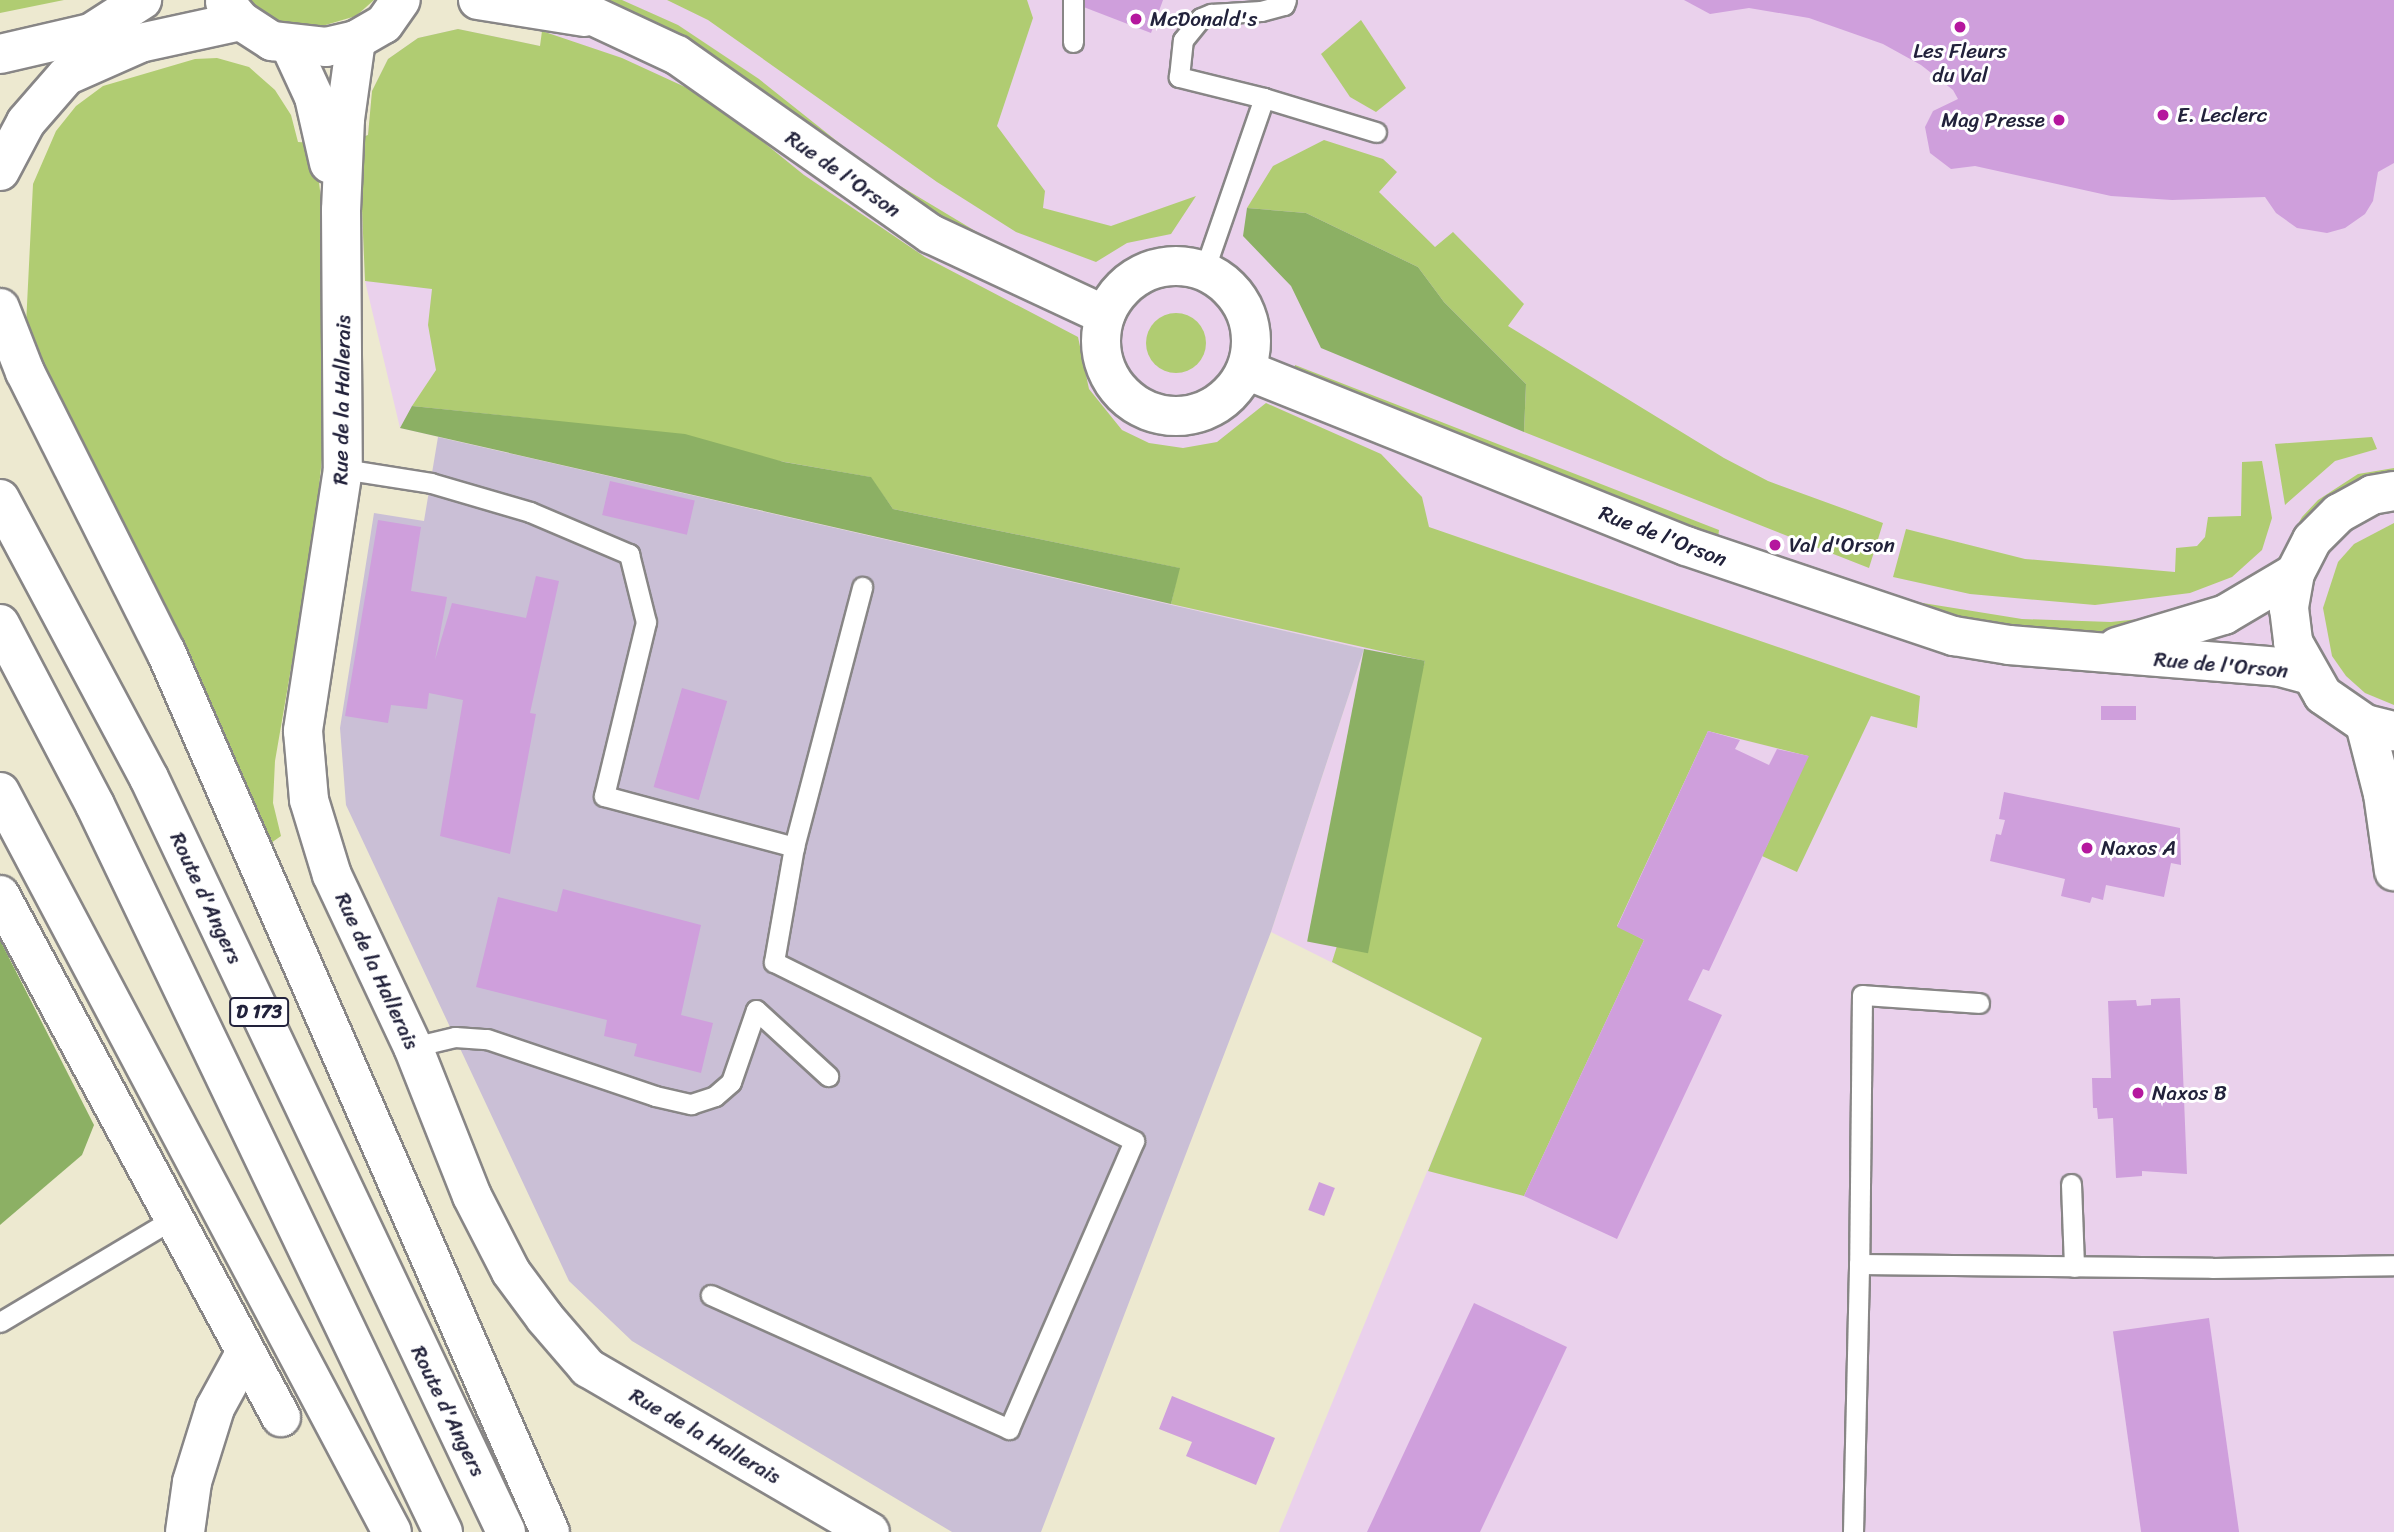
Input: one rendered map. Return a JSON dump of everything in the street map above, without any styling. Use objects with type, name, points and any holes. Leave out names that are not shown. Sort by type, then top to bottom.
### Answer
[{"type":"main road","points":[[0,54],[91,33],[142,0]]},
{"type":"main road","points":[[0,171],[33,112],[66,76],[92,60],[232,11],[272,41],[326,47],[356,40],[384,24],[401,0]]},
{"type":"main road","name":"Rue de l'Orson","points":[[478,0],[574,9],[677,55],[931,234],[1105,315]]},
{"type":"main road","name":"Rue de la Hallerais","points":[[356,40],[345,119],[341,209],[344,469],[303,731],[309,800],[332,875],[413,1047],[472,1196],[511,1272],[588,1367],[870,1532]]},
{"type":"main road","name":"Rue de la Hallerais","points":[[289,45],[314,97],[341,209]]},
{"type":"main road","points":[[1184,265],[1204,271],[1228,287],[1246,311],[1251,350],[1246,370],[1223,401],[1206,410],[1168,416],[1149,411],[1117,389],[1107,372],[1101,354],[1105,315],[1114,297],[1145,272],[1184,265]]},
{"type":"main road","points":[[0,308],[25,372],[166,652],[550,1532]]},
{"type":"main road","name":"Rue de l'Orson","points":[[1246,370],[1686,546],[1864,610],[1954,636],[2093,653],[2280,667],[2307,674]]},
{"type":"main road","points":[[2394,491],[2372,495],[2339,513],[2312,540],[2295,573],[2289,608],[2293,642],[2307,674],[2323,695],[2380,728],[2383,794],[2394,871]]},
{"type":"main road","name":"Route d'Angers","points":[[0,499],[149,778],[506,1532]]},
{"type":"main road","name":"Rue de l'Orson","points":[[2093,653],[2224,615],[2295,573]]},
{"type":"main road","name":"D 173","points":[[0,624],[95,805],[443,1532]]},
{"type":"main road","points":[[0,792],[392,1532]]},
{"type":"main road","points":[[0,895],[171,1220],[281,1417]]},
{"type":"main road","points":[[185,1532],[192,1482],[215,1408],[244,1355]]},
{"type":"lane","points":[[1073,0],[1073,41]]},
{"type":"lane","points":[[1286,0],[1284,5],[1261,11],[1201,18],[1183,40],[1179,77],[1264,97],[1376,132]]},
{"type":"lane","points":[[1204,271],[1264,97]]},
{"type":"lane","points":[[344,469],[431,483],[518,508],[629,554],[646,622],[604,796],[794,847]]},
{"type":"lane","points":[[711,1294],[1009,1429],[1134,1141],[774,962],[794,847],[862,587]]},
{"type":"lane","points":[[1853,1532],[1862,995],[1979,1003]]},
{"type":"lane","points":[[413,1047],[455,1037],[487,1039],[655,1096],[691,1104],[715,1096],[731,1082],[756,1010],[828,1076]]},
{"type":"lane","points":[[2071,1184],[2074,1267]]},
{"type":"lane","points":[[0,1322],[171,1220]]},
{"type":"lane","points":[[1859,1264],[2074,1267],[2394,1265]]},
{"type":"shaded area","points":[[552,0],[2394,0],[2394,1532],[1279,1532],[1482,1038],[1271,932],[1364,649],[400,428],[365,281],[359,138],[368,135],[372,91],[388,59],[418,38],[458,29],[540,46]]},
{"type":"shaded area","points":[[438,437],[1364,649],[1271,932],[1041,1532],[952,1532],[632,1341],[569,1281],[346,805],[340,728],[374,513],[424,521]]},
{"type":"green space","points":[[0,0],[64,0],[0,13]]},
{"type":"green space","points":[[245,0],[374,0],[356,16],[312,29],[268,19]]},
{"type":"green space","points":[[599,0],[622,0],[678,25],[759,79],[872,169],[992,241],[1094,287],[1078,291],[951,225],[675,32]]},
{"type":"green space","points":[[667,0],[1027,0],[1033,18],[997,126],[1045,191],[1043,208],[1111,226],[1196,196],[1171,234],[1127,243],[1096,262],[1016,232],[937,182],[708,20]]},
{"type":"green space","points":[[1361,20],[1406,88],[1376,112],[1350,97],[1321,54]]},
{"type":"green space","points":[[458,29],[540,46],[542,31],[622,58],[709,98],[804,175],[925,257],[1078,337],[1089,389],[1122,430],[1149,443],[1183,448],[1217,442],[1266,403],[1381,454],[1422,497],[1429,527],[1920,696],[1917,728],[1871,716],[1797,872],[1762,856],[1808,756],[1708,731],[1617,926],[1644,940],[1524,1196],[1428,1171],[1482,1038],[1332,962],[1425,661],[1171,604],[1179,568],[893,509],[870,477],[545,420],[412,406],[436,370],[428,325],[432,289],[365,281],[359,138],[368,135],[372,91],[388,59],[418,38]]},
{"type":"green space","points":[[217,58],[249,67],[275,90],[291,115],[298,142],[314,143],[325,230],[326,420],[314,535],[275,761],[273,803],[281,836],[271,843],[169,622],[39,364],[26,325],[33,184],[56,131],[76,106],[103,86],[195,59]]},
{"type":"green space","points":[[1324,140],[1383,159],[1397,172],[1379,192],[1435,247],[1453,232],[1524,304],[1508,326],[1724,458],[1768,481],[1883,523],[1869,568],[1524,432],[1526,384],[1444,302],[1418,267],[1306,213],[1247,208],[1273,166]]},
{"type":"green space","points":[[1247,208],[1306,213],[1418,267],[1444,302],[1526,384],[1524,432],[1321,348],[1291,286],[1243,236]]},
{"type":"green space","points":[[1170,313],[1182,313],[1201,326],[1206,343],[1204,355],[1193,368],[1182,373],[1170,373],[1151,360],[1146,349],[1146,337],[1159,318]]},
{"type":"green space","points":[[1295,365],[1719,530],[1718,538],[1294,370]]},
{"type":"green space","points":[[412,406],[685,434],[784,462],[871,477],[893,509],[1180,568],[1171,604],[400,428]]},
{"type":"green space","points":[[2372,437],[2377,449],[2335,461],[2285,505],[2275,444]]},
{"type":"green space","points":[[2262,461],[2272,518],[2262,550],[2232,577],[2190,593],[2095,605],[1970,594],[1893,577],[1906,529],[2025,559],[2175,572],[2176,548],[2197,546],[2205,537],[2208,517],[2241,516],[2242,462]]},
{"type":"green space","points":[[2394,468],[2394,472],[2356,482],[2331,496],[2312,515],[2264,586],[2190,621],[2109,632],[2024,628],[1898,604],[1898,599],[2022,619],[2111,622],[2176,615],[2251,589],[2274,566],[2302,517],[2318,500],[2358,474]]},
{"type":"green space","points":[[2394,523],[2394,705],[2365,693],[2346,676],[2332,656],[2323,608],[2338,562],[2354,544]]},
{"type":"green space","points":[[1364,649],[1425,661],[1368,953],[1307,942]]},
{"type":"green space","points":[[0,940],[94,1125],[82,1155],[0,1225]]},
{"type":"building","name":"McDonald's","points":[[1083,0],[1163,0],[1151,33],[1081,6]]},
{"type":"building","name":"E. Leclerc","points":[[1684,0],[2394,0],[2394,163],[2378,172],[2373,201],[2365,214],[2345,228],[2327,233],[2297,228],[2276,213],[2265,197],[2172,200],[2111,196],[1975,166],[1951,169],[1930,153],[1925,127],[1933,111],[1958,99],[1953,90],[1921,65],[1883,44],[1809,18],[1749,8],[1710,14]]},
{"type":"building","points":[[610,481],[695,501],[687,535],[602,515]]},
{"type":"building","points":[[378,520],[421,527],[411,591],[447,597],[435,660],[452,603],[526,618],[536,576],[559,581],[530,713],[536,714],[510,854],[440,836],[463,700],[429,693],[427,709],[391,705],[388,723],[345,716]]},
{"type":"building","points":[[682,688],[727,701],[699,800],[654,787]]},
{"type":"building","points":[[2101,706],[2136,706],[2136,720],[2101,720]]},
{"type":"building","points":[[1708,731],[1740,740],[1735,749],[1769,765],[1777,749],[1809,756],[1709,971],[1703,969],[1688,1000],[1722,1015],[1617,1239],[1524,1196],[1644,940],[1617,927]]},
{"type":"building","name":"Naxos A","points":[[2004,792],[2180,828],[2181,865],[2171,863],[2164,897],[2106,885],[2103,900],[2092,897],[2090,903],[2061,896],[2065,879],[1990,861],[1996,834],[2001,835],[2005,820],[1999,819]]},
{"type":"building","points":[[563,889],[701,925],[681,1015],[713,1023],[701,1073],[634,1056],[637,1044],[604,1036],[607,1020],[476,987],[498,897],[557,912]]},
{"type":"building","name":"Naxos B","points":[[2180,998],[2187,1174],[2142,1171],[2142,1176],[2116,1178],[2113,1118],[2098,1119],[2097,1108],[2093,1108],[2092,1078],[2111,1078],[2108,1001],[2136,1000],[2137,1006],[2151,1005],[2151,999]]},
{"type":"building","points":[[1319,1182],[1335,1188],[1324,1216],[1308,1210]]},
{"type":"building","points":[[1474,1303],[1567,1347],[1480,1532],[1367,1532]]},
{"type":"building","points":[[2209,1318],[2239,1532],[2141,1532],[2113,1331]]},
{"type":"building","points":[[1172,1396],[1275,1438],[1256,1485],[1186,1456],[1192,1442],[1159,1429]]},
{"type":"place","name":"McDonald's","points":[[1136,19]]},
{"type":"place","name":"Les Fleurs du Val","points":[[1960,27]]},
{"type":"place","name":"E. Leclerc","points":[[2163,115]]},
{"type":"place","name":"Mag Presse","points":[[2059,120]]},
{"type":"place","name":"Val d'Orson","points":[[1775,545]]},
{"type":"place","name":"Naxos A","points":[[2087,848]]},
{"type":"place","name":"Naxos B","points":[[2138,1093]]}]
